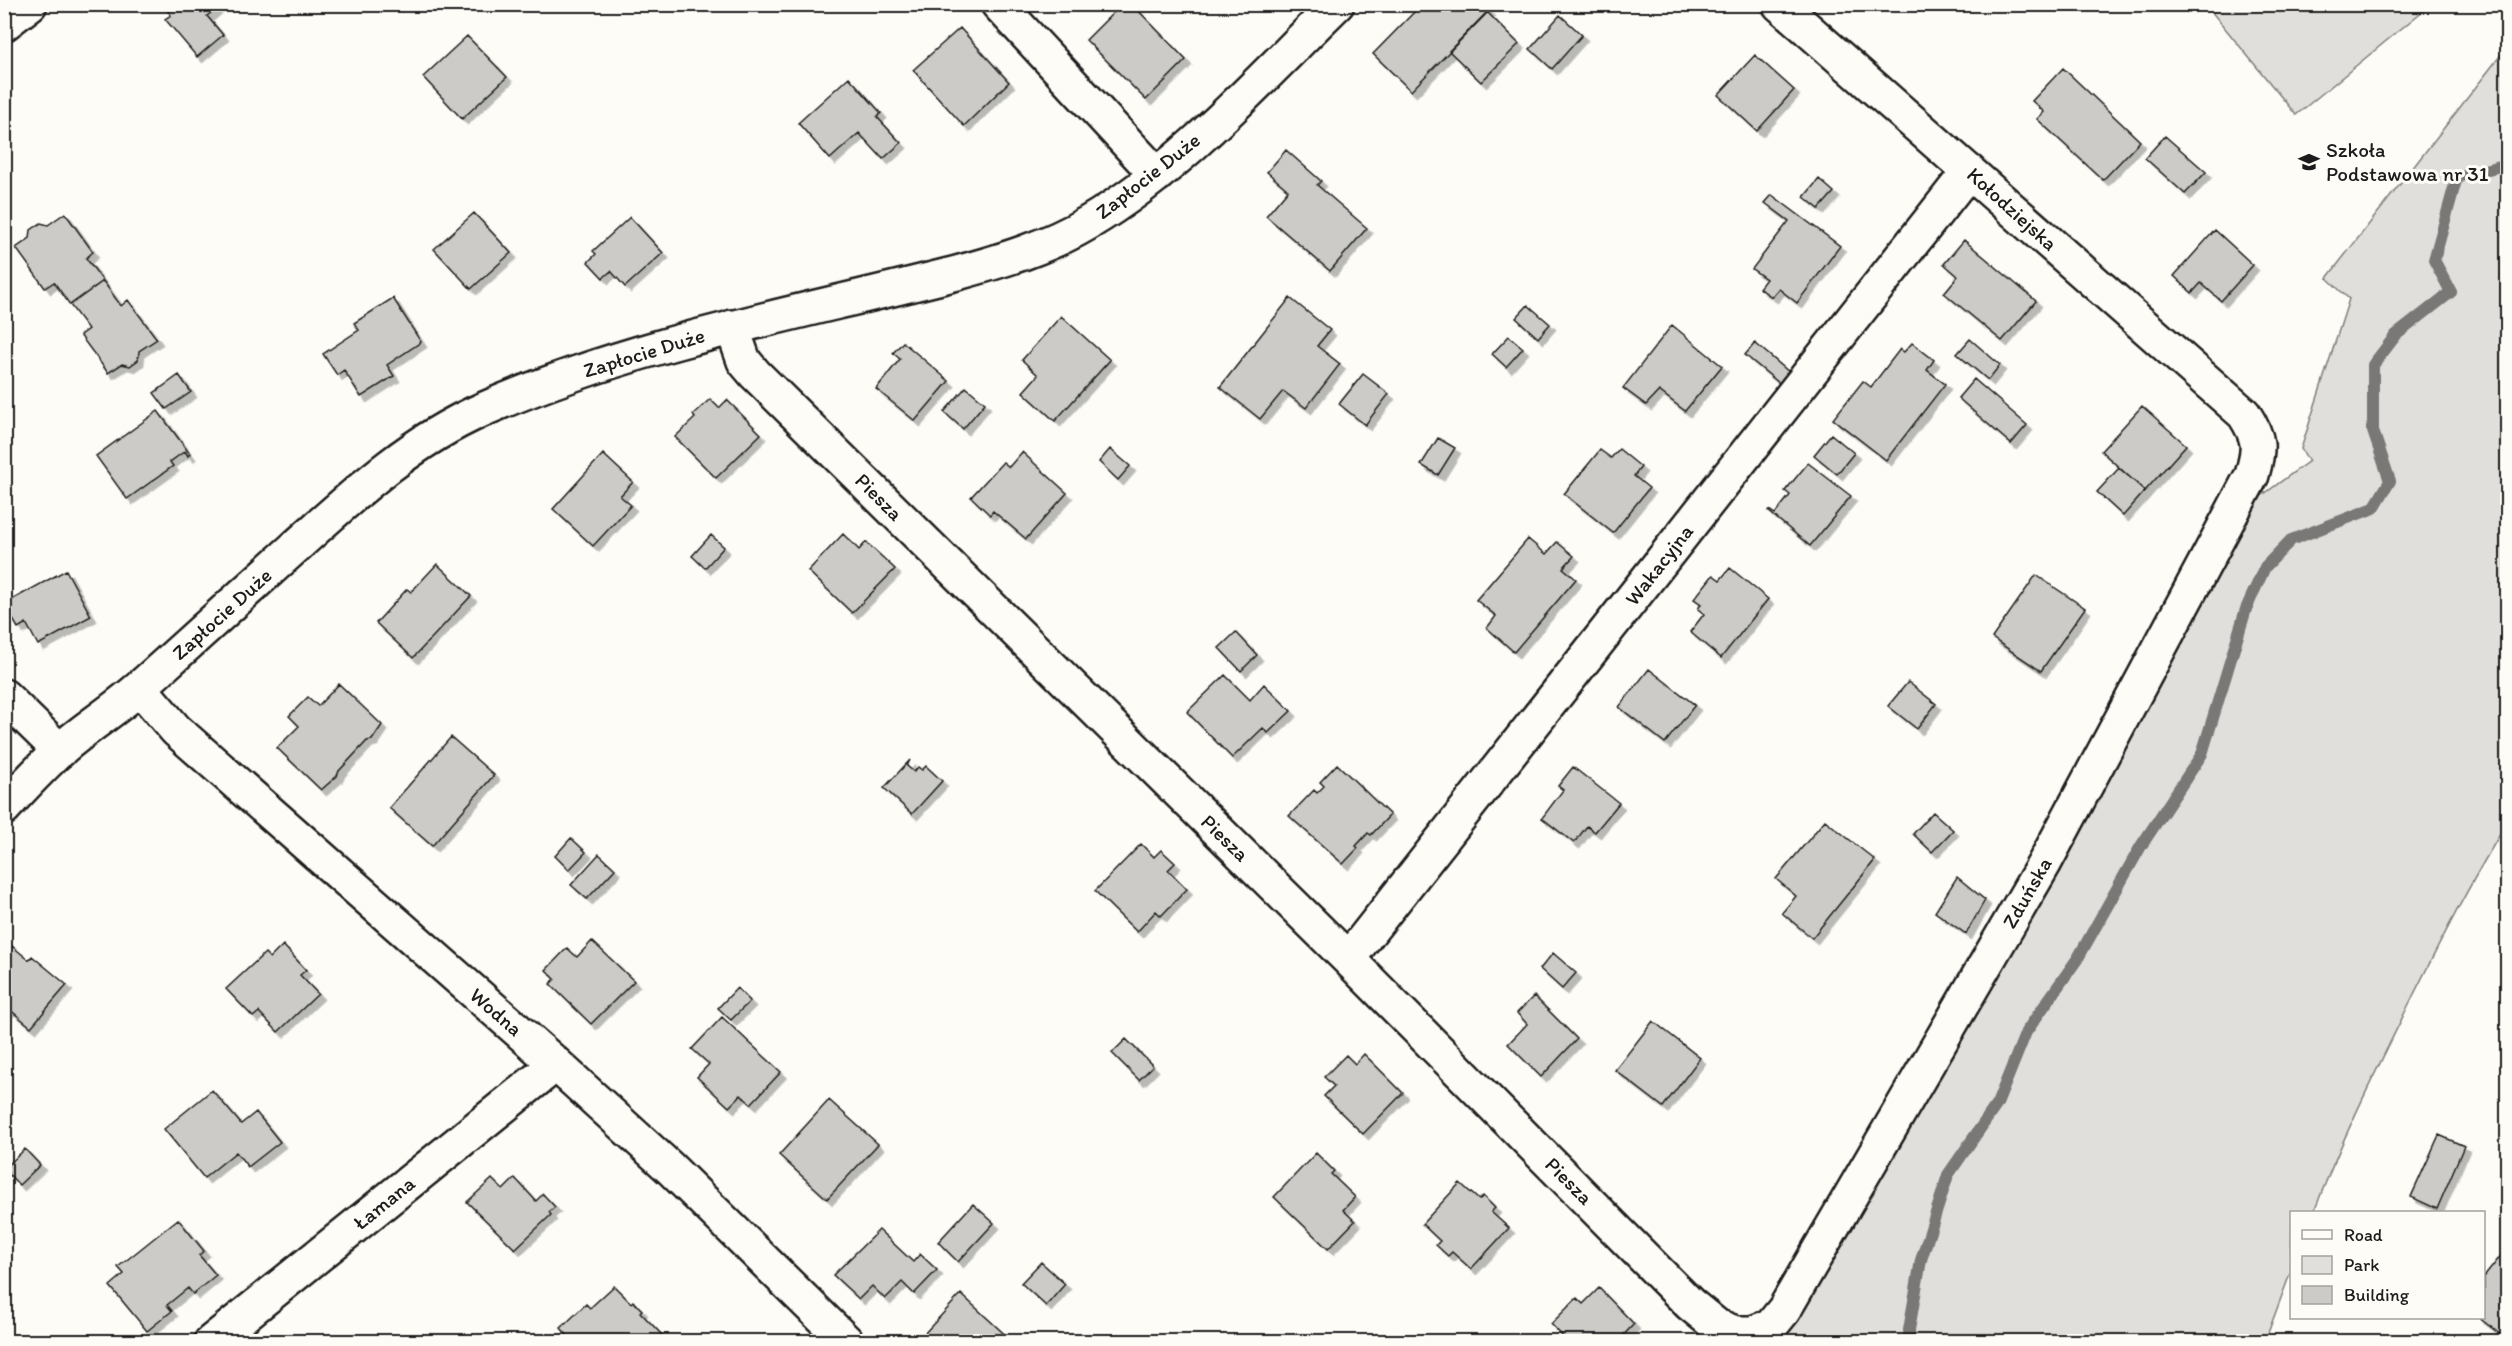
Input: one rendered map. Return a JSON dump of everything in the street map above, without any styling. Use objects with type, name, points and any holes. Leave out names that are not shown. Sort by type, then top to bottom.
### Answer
[{"type":"street","points":[[4,24],[30,4]]},
{"type":"street","points":[[998,4],[1158,175]]},
{"type":"street","name":"Zapłocie Duże","points":[[4,808],[60,751],[140,688],[352,495],[396,459],[437,433],[480,411],[573,374],[652,349],[732,327],[907,286],[1002,260],[1047,243],[1086,224],[1158,175],[1337,4]]},
{"type":"street","name":"Kołodziejska","points":[[1779,4],[2244,414]]},
{"type":"street","name":"Wakacyjna","points":[[1348,959],[1969,171]]},
{"type":"street","name":"Piesza","points":[[732,327],[744,361],[755,374],[1348,959],[1690,1304],[1717,1326],[1735,1333]]},
{"type":"street","name":"Zduńska","points":[[1735,1333],[1752,1333],[1771,1326],[1784,1310],[2044,864],[2252,475],[2259,449],[2255,431],[2244,414]]},
{"type":"street","name":"Wodna","points":[[140,688],[176,730],[556,1064],[670,1168],[847,1341]]},
{"type":"street","points":[[4,696],[60,751]]},
{"type":"street","name":"Łamana","points":[[211,1341],[556,1064]]},
{"type":"green space","points":[[2206,4],[2430,5],[2296,115]]},
{"type":"green space","points":[[2507,47],[2507,823],[2470,887],[2413,996],[2348,1130],[2314,1211],[2290,1211],[2290,1274],[2265,1341],[1771,1342],[2249,505],[2309,461],[2301,449],[2349,299],[2327,278]]},
{"type":"building","points":[[162,4],[221,4],[207,16],[223,35],[197,57],[165,19],[171,15]]},
{"type":"building","points":[[1122,4],[1132,4],[1186,60],[1146,100],[1086,40]]},
{"type":"building","points":[[1422,4],[1483,4],[1489,11],[1411,91],[1373,54]]},
{"type":"building","points":[[1487,12],[1519,44],[1481,82],[1449,51]]},
{"type":"building","points":[[1560,15],[1582,35],[1552,69],[1530,49]]},
{"type":"building","points":[[960,28],[1009,82],[964,126],[913,70]]},
{"type":"building","points":[[467,36],[507,77],[462,119],[423,77]]},
{"type":"building","points":[[1755,55],[1794,90],[1757,131],[1718,95]]},
{"type":"building","points":[[2063,68],[2140,141],[2103,180],[2037,119],[2044,112],[2032,101]]},
{"type":"building","points":[[849,77],[881,113],[877,117],[901,143],[883,159],[859,133],[830,159],[798,123]]},
{"type":"building","points":[[2165,136],[2206,172],[2185,194],[2145,158]]},
{"type":"building","points":[[1286,150],[1321,181],[1317,185],[1367,228],[1330,271],[1266,216],[1288,190],[1267,172]]},
{"type":"building","points":[[1819,179],[1834,192],[1819,209],[1804,197]]},
{"type":"building","points":[[1772,195],[1840,246],[1797,303],[1779,289],[1772,297],[1759,288],[1766,279],[1752,269],[1789,221],[1765,203]]},
{"type":"building","points":[[65,213],[93,252],[86,258],[103,281],[70,305],[54,282],[45,288],[16,248],[30,238],[31,230],[41,223],[48,225]]},
{"type":"building","points":[[474,213],[511,253],[471,289],[434,249]]},
{"type":"building","points":[[630,217],[663,253],[625,287],[611,271],[603,278],[588,262],[596,254],[593,251]]},
{"type":"building","points":[[2215,230],[2253,265],[2221,301],[2201,283],[2192,293],[2174,276]]},
{"type":"building","points":[[1964,240],[2036,301],[2002,341],[1944,293],[1958,276],[1944,264]]},
{"type":"building","points":[[103,281],[121,306],[128,300],[157,339],[139,351],[138,360],[130,366],[122,364],[108,373],[80,335],[88,329],[70,305]]},
{"type":"building","points":[[393,298],[421,342],[387,365],[394,376],[361,397],[344,370],[337,375],[323,354],[359,330],[354,323]]},
{"type":"building","points":[[1290,298],[1330,330],[1317,346],[1340,364],[1306,408],[1283,391],[1260,419],[1220,387]]},
{"type":"building","points":[[1528,305],[1550,324],[1538,338],[1516,318]]},
{"type":"building","points":[[1061,316],[1110,360],[1055,421],[1023,392],[1038,375],[1022,360]]},
{"type":"building","points":[[1672,325],[1722,366],[1685,411],[1659,391],[1646,405],[1623,388]]},
{"type":"building","points":[[1509,336],[1523,348],[1506,367],[1492,354]]},
{"type":"building","points":[[1970,339],[2000,365],[1988,380],[1957,354]]},
{"type":"building","points":[[903,342],[949,381],[915,421],[876,389],[900,359],[893,353]]},
{"type":"building","points":[[1755,343],[1789,372],[1779,383],[1745,355]]},
{"type":"building","points":[[1912,343],[1934,360],[1927,370],[1945,384],[1886,460],[1833,419],[1863,381],[1871,387],[1900,349],[1904,352]]},
{"type":"building","points":[[1363,374],[1389,394],[1365,425],[1339,404]]},
{"type":"building","points":[[179,375],[191,392],[166,409],[154,393]]},
{"type":"building","points":[[1974,379],[2027,425],[2011,444],[1958,398]]},
{"type":"building","points":[[966,387],[985,403],[963,429],[944,412]]},
{"type":"building","points":[[710,399],[719,408],[727,400],[761,434],[716,478],[675,437],[695,418],[693,415]]},
{"type":"building","points":[[2142,406],[2186,445],[2145,491],[2101,451]]},
{"type":"building","points":[[158,411],[190,454],[188,456],[185,451],[170,462],[173,466],[127,499],[96,456]]},
{"type":"building","points":[[1831,434],[1854,453],[1837,474],[1814,455]]},
{"type":"building","points":[[1438,438],[1455,448],[1438,475],[1421,465]]},
{"type":"building","points":[[1110,449],[1130,466],[1118,480],[1099,462]]},
{"type":"building","points":[[1619,449],[1641,467],[1634,476],[1649,488],[1613,533],[1564,494],[1600,450],[1611,458]]},
{"type":"building","points":[[1022,452],[1067,493],[1026,539],[993,511],[990,515],[971,497],[1003,462],[1009,467]]},
{"type":"building","points":[[603,454],[633,482],[620,496],[631,505],[593,546],[553,509]]},
{"type":"building","points":[[1808,463],[1851,496],[1810,546],[1768,511],[1775,514],[1790,495],[1785,491]]},
{"type":"building","points":[[2119,468],[2145,491],[2123,516],[2097,492]]},
{"type":"building","points":[[843,534],[859,550],[866,542],[895,569],[852,613],[808,571]]},
{"type":"building","points":[[711,535],[724,547],[705,568],[692,556]]},
{"type":"building","points":[[1528,539],[1546,554],[1557,542],[1574,556],[1563,568],[1576,579],[1514,652],[1487,628],[1496,616],[1476,600]]},
{"type":"building","points":[[437,564],[471,596],[413,658],[376,623],[407,589],[411,592]]},
{"type":"building","points":[[1730,568],[1768,599],[1721,658],[1690,632],[1704,614],[1698,609],[1701,604],[1694,599],[1713,575],[1720,580]]},
{"type":"building","points":[[66,570],[91,616],[38,645],[26,623],[18,628],[4,604]]},
{"type":"building","points":[[2036,575],[2085,608],[2041,671],[1992,638]]},
{"type":"building","points":[[1236,632],[1257,655],[1241,671],[1219,648]]},
{"type":"building","points":[[1649,669],[1695,705],[1665,743],[1619,707]]},
{"type":"building","points":[[1225,675],[1250,700],[1264,684],[1291,711],[1268,733],[1263,728],[1232,758],[1187,712]]},
{"type":"building","points":[[1908,682],[1936,704],[1917,729],[1888,706]]},
{"type":"building","points":[[339,684],[382,725],[372,740],[367,741],[337,776],[321,790],[277,748],[299,726],[289,716],[308,697],[318,706]]},
{"type":"building","points":[[451,737],[494,775],[432,846],[389,808]]},
{"type":"building","points":[[910,760],[907,766],[914,772],[918,767],[922,770],[926,766],[942,781],[912,814],[884,788]]},
{"type":"building","points":[[1337,764],[1390,815],[1371,835],[1368,833],[1343,864],[1289,816],[1314,790],[1317,793],[1324,786],[1320,782]]},
{"type":"building","points":[[1573,767],[1619,803],[1595,832],[1587,826],[1574,843],[1542,818],[1563,790],[1558,786]]},
{"type":"building","points":[[1933,812],[1953,830],[1932,852],[1913,834]]},
{"type":"building","points":[[1825,820],[1875,860],[1812,938],[1782,913],[1796,896],[1776,879]]},
{"type":"building","points":[[571,838],[586,852],[569,870],[555,856]]},
{"type":"building","points":[[1141,844],[1154,857],[1161,850],[1175,863],[1168,870],[1187,889],[1161,916],[1156,911],[1137,932],[1095,891]]},
{"type":"building","points":[[599,854],[615,869],[587,899],[571,885]]},
{"type":"building","points":[[1957,877],[1985,900],[1966,934],[1935,912]]},
{"type":"building","points":[[592,941],[634,981],[591,1024],[550,984],[555,979],[546,970],[567,948],[577,957]]},
{"type":"building","points":[[283,945],[306,970],[300,975],[318,994],[278,1032],[259,1012],[253,1017],[226,989],[265,953],[270,958]]},
{"type":"building","points":[[12,946],[29,960],[32,956],[67,985],[31,1027],[9,1009],[4,1014],[4,956]]},
{"type":"building","points":[[1553,953],[1576,973],[1562,989],[1540,969]]},
{"type":"building","points":[[737,988],[750,1001],[731,1020],[718,1008]]},
{"type":"building","points":[[1534,996],[1577,1039],[1541,1077],[1508,1044],[1527,1024],[1517,1013]]},
{"type":"building","points":[[722,1017],[781,1072],[751,1104],[741,1095],[729,1107],[697,1077],[709,1064],[692,1049]]},
{"type":"building","points":[[1653,1021],[1700,1058],[1663,1107],[1615,1070]]},
{"type":"building","points":[[1126,1039],[1153,1066],[1139,1080],[1112,1053]]},
{"type":"building","points":[[1364,1054],[1403,1093],[1363,1134],[1324,1096],[1334,1086],[1324,1077],[1346,1055],[1355,1064]]},
{"type":"building","points":[[212,1090],[241,1124],[256,1112],[280,1142],[248,1167],[236,1152],[204,1178],[164,1129]]},
{"type":"building","points":[[829,1100],[878,1144],[827,1199],[779,1155]]},
{"type":"building","points":[[2439,1135],[2464,1146],[2437,1209],[2411,1197]]},
{"type":"building","points":[[25,1149],[40,1165],[19,1185],[4,1169]]},
{"type":"building","points":[[1316,1153],[1334,1171],[1331,1174],[1355,1197],[1343,1210],[1355,1221],[1328,1249],[1274,1197]]},
{"type":"building","points":[[515,1178],[536,1201],[543,1194],[555,1207],[549,1212],[551,1215],[515,1249],[467,1202],[492,1179],[503,1190]]},
{"type":"building","points":[[1460,1183],[1479,1200],[1483,1196],[1495,1208],[1491,1212],[1509,1228],[1471,1269],[1452,1252],[1448,1256],[1436,1245],[1440,1241],[1422,1224]]},
{"type":"building","points":[[973,1204],[994,1223],[958,1262],[938,1242]]},
{"type":"building","points":[[178,1219],[204,1251],[199,1255],[216,1275],[193,1294],[188,1288],[167,1305],[172,1311],[147,1331],[110,1286],[124,1274],[118,1267]]},
{"type":"building","points":[[879,1230],[913,1262],[920,1254],[937,1270],[914,1294],[902,1282],[885,1299],[872,1286],[859,1299],[833,1275]]},
{"type":"building","points":[[2508,1247],[2508,1340],[2480,1319],[2485,1319],[2485,1276]]},
{"type":"building","points":[[1041,1262],[1065,1284],[1046,1306],[1021,1283]]},
{"type":"building","points":[[614,1286],[631,1303],[633,1301],[642,1310],[640,1312],[662,1335],[655,1342],[573,1342],[561,1328],[586,1304],[590,1308]]},
{"type":"building","points":[[1599,1288],[1634,1324],[1617,1342],[1568,1342],[1551,1324],[1577,1298],[1583,1304]]},
{"type":"building","points":[[961,1294],[1013,1342],[929,1342],[923,1335]]},
{"type":"waterway","points":[[1910,1342],[1909,1330],[1921,1260],[1948,1175],[1997,1104],[2026,1032],[2078,958],[2141,846],[2202,754],[2246,609],[2265,567],[2291,540],[2374,508],[2390,481],[2373,431],[2373,365],[2396,335],[2451,292],[2434,260],[2457,177],[2508,164]]},
{"type":"place","name":"Szkoła Podstawowa nr 31","points":[[2309,162]]}]
